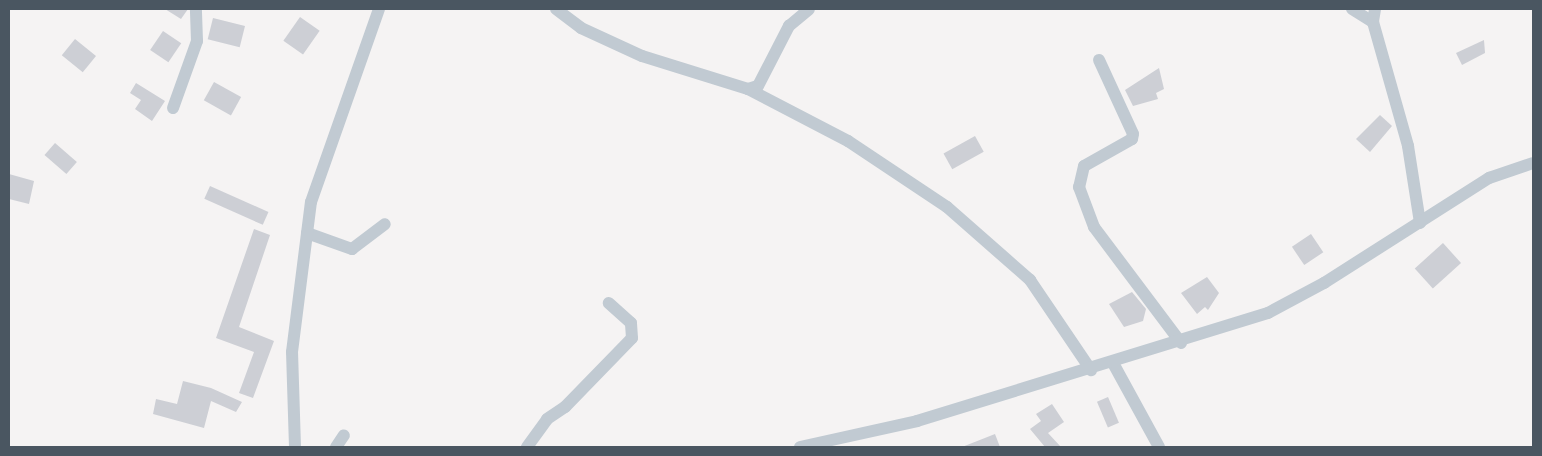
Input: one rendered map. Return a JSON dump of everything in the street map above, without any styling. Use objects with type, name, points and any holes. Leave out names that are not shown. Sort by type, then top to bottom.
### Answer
[{"type":"street","points":[[173,108],[197,40],[196,9]]},
{"type":"street","points":[[295,447],[292,352],[314,193],[378,9]]},
{"type":"street","points":[[556,9],[581,28],[642,56],[748,89],[848,141],[947,207],[1030,280],[1091,370]]},
{"type":"street","points":[[748,89],[758,86],[789,26],[809,9]]},
{"type":"street","points":[[1352,9],[1374,15],[1408,146],[1420,223]]},
{"type":"street","points":[[1098,60],[1133,134],[1132,139],[1084,166],[1079,187],[1094,227],[1181,343]]},
{"type":"street","points":[[800,447],[917,420],[1181,343],[1268,313],[1420,223],[1489,178],[1533,162]]},
{"type":"street","points":[[307,233],[352,249],[385,224]]},
{"type":"street","points":[[527,447],[547,419],[565,407],[632,338],[631,323],[609,303]]},
{"type":"street","points":[[1113,363],[1159,447]]},
{"type":"street","points":[[336,447],[344,434]]},
{"type":"building","points":[[165,9],[188,9],[181,19]]},
{"type":"building","points":[[300,17],[320,31],[303,55],[283,41]]},
{"type":"building","points":[[213,18],[245,26],[240,47],[208,39]]},
{"type":"building","points":[[163,31],[181,43],[168,62],[150,50]]},
{"type":"building","points":[[75,39],[96,56],[83,72],[62,55]]},
{"type":"building","points":[[1484,40],[1485,53],[1462,65],[1456,53]]},
{"type":"building","points":[[1159,68],[1164,89],[1156,93],[1158,99],[1133,106],[1125,90]]},
{"type":"building","points":[[214,82],[241,97],[231,115],[204,100]]},
{"type":"building","points":[[136,83],[165,101],[152,121],[135,109],[141,100],[130,93]]},
{"type":"building","points":[[1380,115],[1392,126],[1370,152],[1356,139]]},
{"type":"building","points":[[975,136],[984,152],[952,169],[944,153]]},
{"type":"building","points":[[55,143],[77,162],[66,174],[45,155]]},
{"type":"building","points":[[9,174],[34,181],[29,204],[9,199]]},
{"type":"building","points":[[210,186],[268,212],[263,225],[204,199]]},
{"type":"building","points":[[254,229],[270,235],[239,327],[274,341],[253,398],[239,393],[254,352],[216,338]]},
{"type":"building","points":[[1311,234],[1323,252],[1304,265],[1292,247]]},
{"type":"building","points":[[1443,243],[1461,263],[1433,288],[1415,268]]},
{"type":"building","points":[[1207,277],[1219,293],[1208,310],[1205,307],[1197,314],[1181,293]]},
{"type":"building","points":[[1132,292],[1146,309],[1143,321],[1124,327],[1109,304]]},
{"type":"building","points":[[183,381],[211,388],[242,402],[236,412],[211,401],[204,428],[153,414],[156,399],[177,404]]},
{"type":"building","points":[[1108,397],[1119,423],[1108,427],[1097,402]]},
{"type":"building","points":[[1052,404],[1064,422],[1048,433],[1061,447],[1045,447],[1030,429],[1041,421],[1036,414]]},
{"type":"building","points":[[995,434],[1000,447],[962,447]]}]
